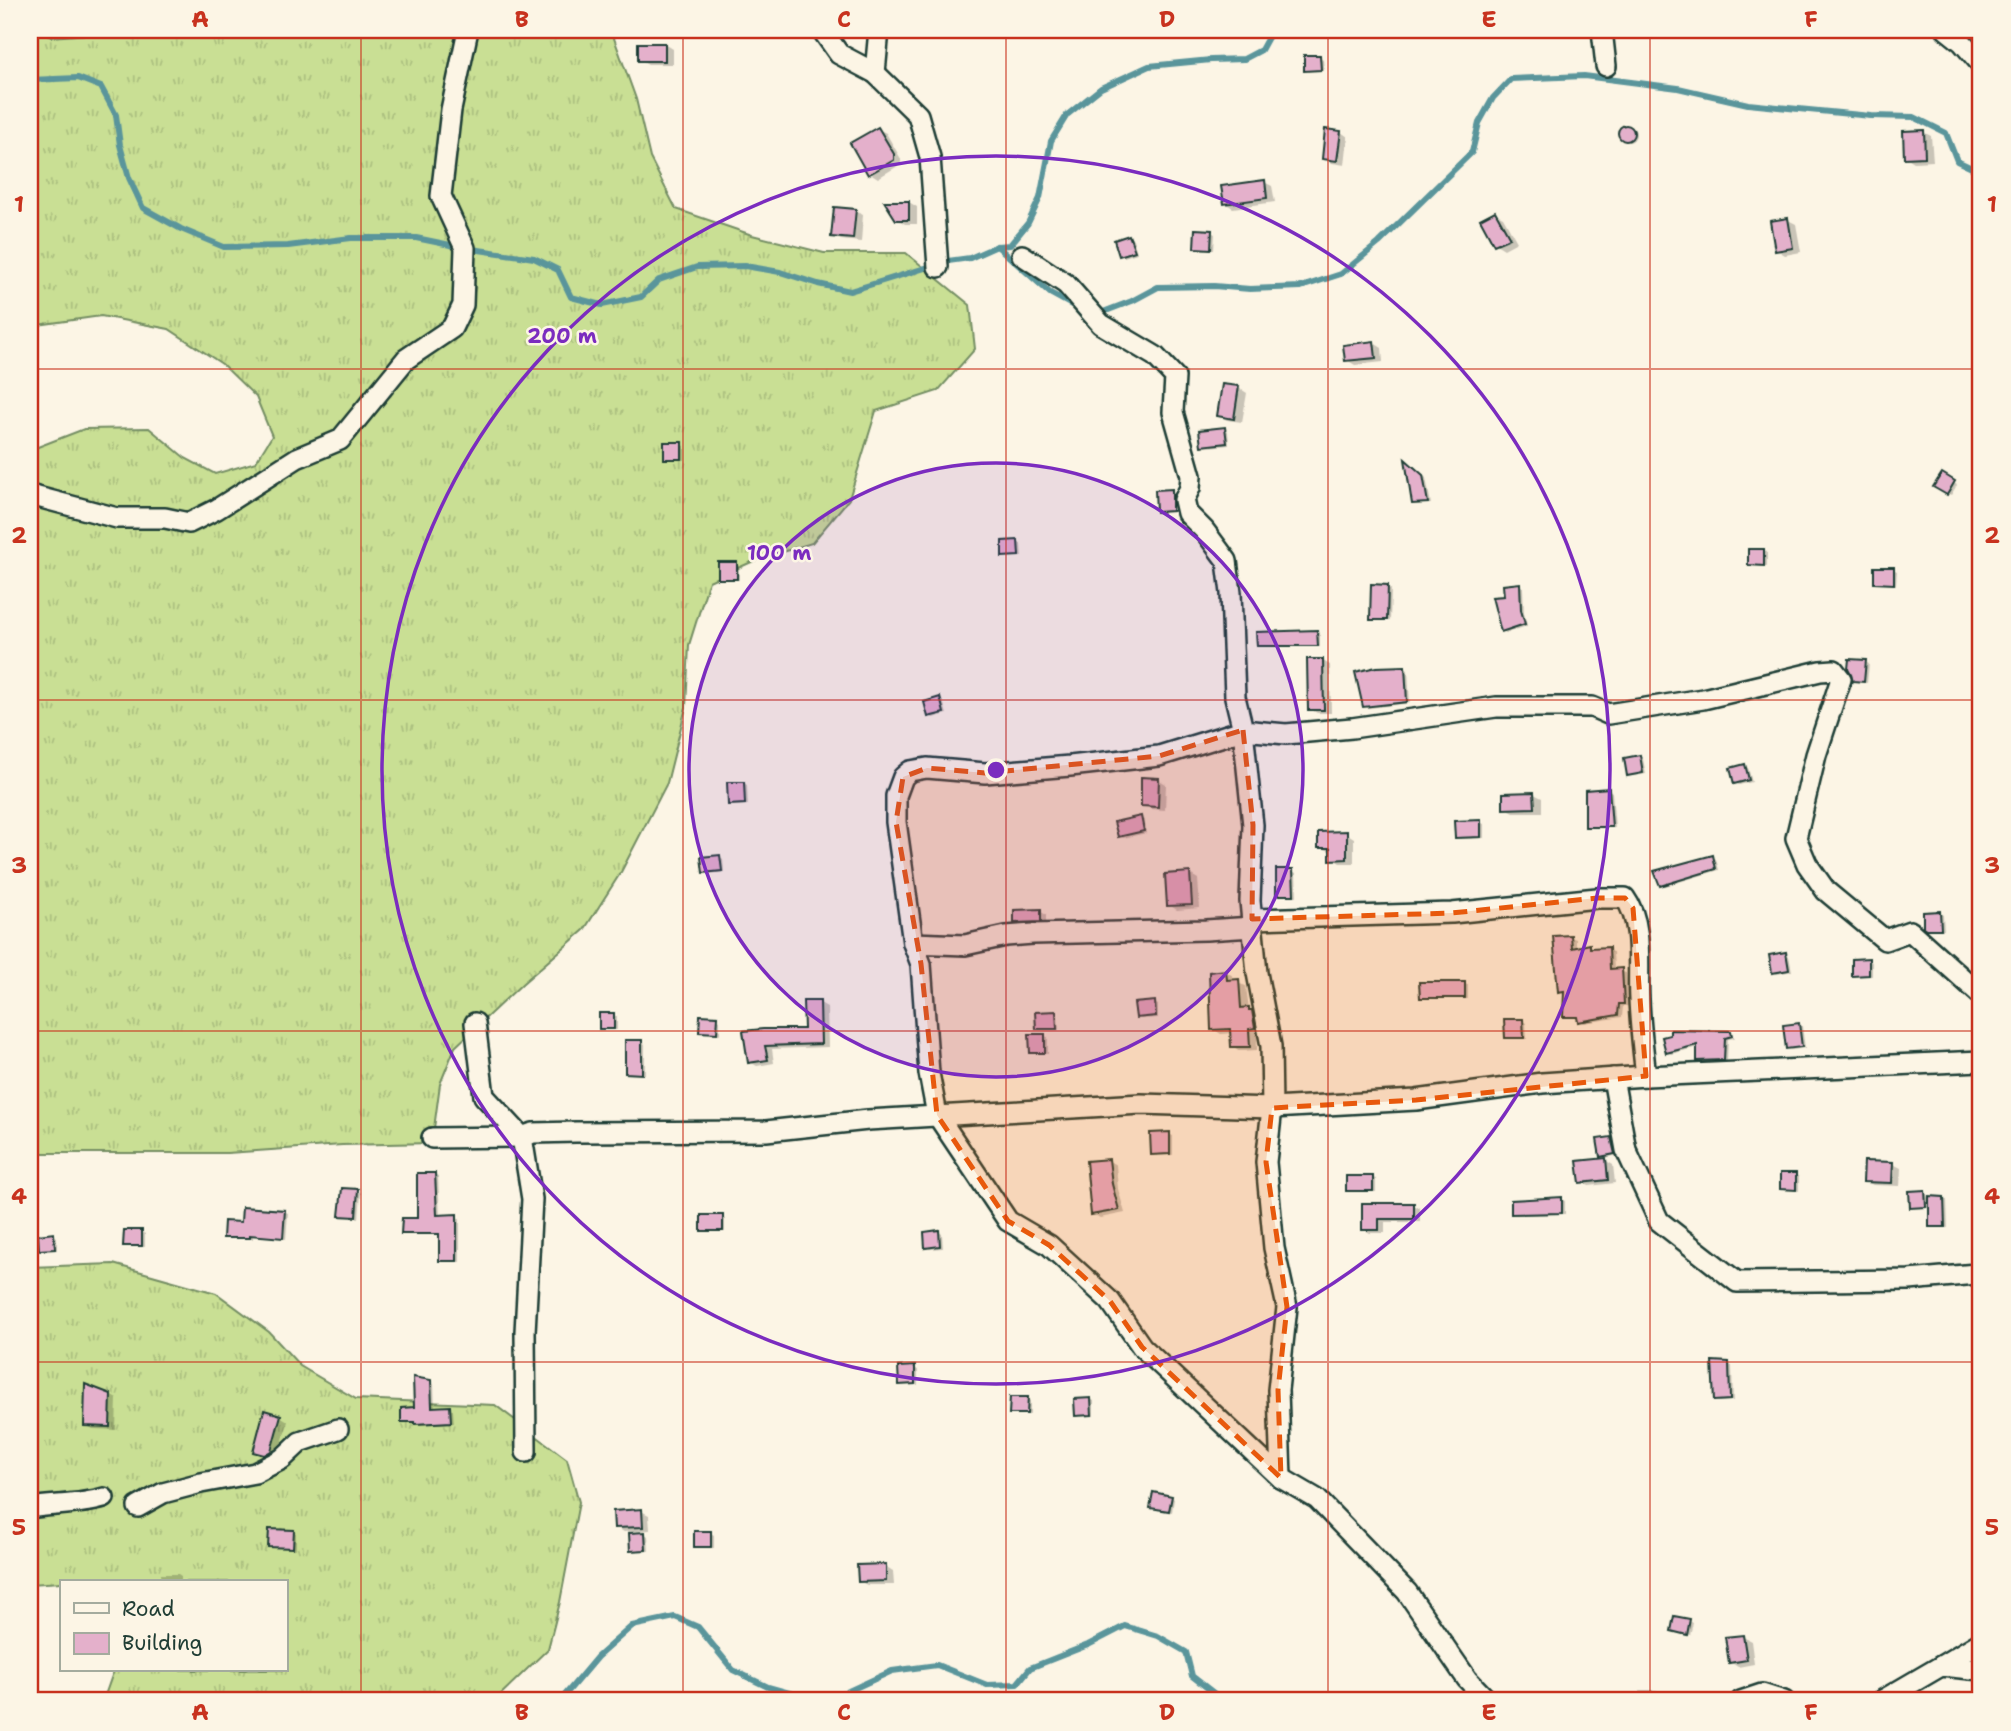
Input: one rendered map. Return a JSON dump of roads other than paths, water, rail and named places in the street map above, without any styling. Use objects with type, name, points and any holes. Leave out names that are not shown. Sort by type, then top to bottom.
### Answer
[{"type":"street","points":[[30,495],[117,518],[165,519],[189,523],[217,509],[297,458],[340,440],[406,359],[452,328],[463,305],[465,248],[441,196],[451,110],[468,30]]},
{"type":"street","points":[[822,30],[839,54],[875,74],[918,115],[930,157],[938,267]]},
{"type":"street","points":[[875,74],[879,30]]},
{"type":"street","points":[[1602,30],[1606,66]]},
{"type":"street","points":[[1947,30],[1962,42],[1981,64]]},
{"type":"street","points":[[1023,255],[1066,284],[1101,324],[1155,356],[1175,377],[1173,412],[1191,476],[1190,488],[1184,500],[1187,513],[1204,530],[1227,561],[1231,593],[1235,698],[1243,730],[1253,825],[1250,901],[1257,973],[1270,1046],[1272,1108],[1266,1162],[1274,1248],[1287,1307],[1278,1390],[1281,1478]]},
{"type":"street","points":[[1488,1701],[1467,1679],[1407,1592],[1317,1499],[1281,1478],[1142,1347],[1110,1301],[1049,1245],[1008,1221],[937,1115],[929,1073],[921,964],[913,943],[896,822],[896,796],[903,777],[910,771],[927,768],[985,773],[1159,756],[1243,730],[1286,734],[1352,728],[1496,707],[1592,707],[1608,714],[1703,699],[1833,670],[1841,679],[1816,755],[1796,838],[1807,864],[1826,891],[1885,940],[1909,931],[1981,995]]},
{"type":"street","points":[[913,943],[965,945],[1006,936],[1033,934],[1206,930],[1252,923],[1452,913],[1597,898],[1625,898],[1633,908],[1636,931],[1646,1076]]},
{"type":"street","points":[[475,1023],[484,1096],[522,1137],[532,1199],[525,1332],[526,1452]]},
{"type":"street","points":[[432,1138],[522,1137],[533,1133],[576,1132],[766,1131],[937,1115],[1141,1104],[1272,1108],[1416,1100],[1542,1083],[1613,1078],[1981,1061]]},
{"type":"street","points":[[1613,1078],[1626,1150],[1659,1221],[1737,1282],[1909,1280],[1976,1274]]},
{"type":"street","points":[[138,1507],[163,1493],[255,1473],[282,1459],[300,1442],[338,1429]]},
{"type":"street","points":[[30,1508],[82,1504],[104,1498]]},
{"type":"street","points":[[1881,1701],[1981,1642]]},
{"type":"street","points":[[1941,1666],[1981,1670]]},
{"type":"street","points":[[1741,1701],[1762,1694],[1784,1701]]},
{"type":"waterway","points":[[30,80],[78,78],[101,87],[116,115],[120,145],[129,178],[143,208],[181,229],[224,247],[288,246],[351,238],[416,238],[534,258],[558,270],[571,297],[602,305],[641,297],[659,280],[697,267],[745,266],[780,272],[850,291],[948,261],[970,258],[997,246],[1010,245],[1028,223],[1040,198],[1051,141],[1067,115],[1101,88],[1149,66],[1244,59],[1261,50],[1272,30]]},
{"type":"waterway","points":[[1098,314],[1158,287],[1301,287],[1341,274],[1379,243],[1472,152],[1479,123],[1493,98],[1511,79],[1584,76],[1678,88],[1748,104],[1871,116],[1914,117],[1946,133],[1957,161],[1976,170],[1981,169]]},
{"type":"waterway","points":[[997,246],[1050,293],[1081,310]]},
{"type":"waterway","points":[[560,1701],[597,1657],[632,1626],[675,1617],[698,1627],[733,1670],[768,1687],[800,1696],[840,1695],[892,1671],[937,1665],[987,1685],[1017,1684],[1030,1668],[1088,1645],[1125,1626],[1158,1636],[1186,1652],[1192,1676],[1224,1701]]}]
